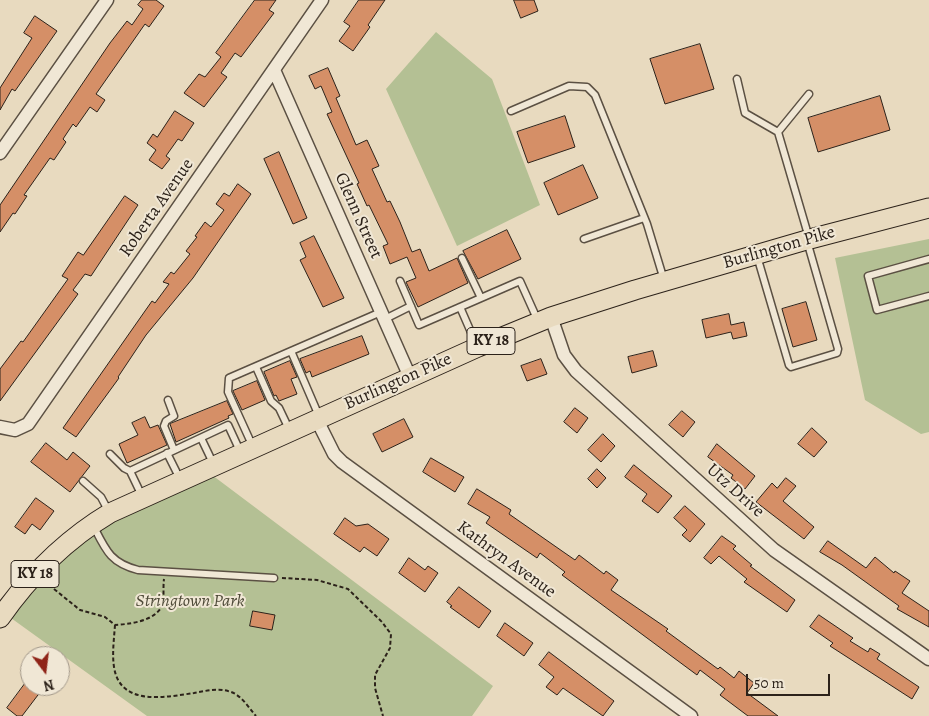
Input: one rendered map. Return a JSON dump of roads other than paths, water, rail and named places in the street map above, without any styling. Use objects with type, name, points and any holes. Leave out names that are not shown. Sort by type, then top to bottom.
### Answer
[{"type":"main road","name":"Burlington Pike","points":[[0,618],[17,594],[44,563],[92,524],[110,513],[290,430],[478,347],[545,320],[664,281],[808,240],[928,211]]},
{"type":"street","points":[[2,148],[107,0]]},
{"type":"street","name":"Roberta Avenue","points":[[0,426],[15,430],[28,424],[322,0]]},
{"type":"street","name":"Glenn Street","points":[[274,70],[410,377]]},
{"type":"street","name":"Utz Drive","points":[[545,320],[564,355],[576,371],[767,544],[799,570],[929,659]]},
{"type":"street","name":"Kathryn Avenue","points":[[318,418],[334,454],[342,462],[691,716]]},
{"type":"lane","points":[[737,79],[745,113],[778,132],[838,349],[837,353],[791,368],[788,366],[757,255]]},
{"type":"lane","points":[[511,111],[569,86],[587,87],[595,95],[644,218],[664,281]]},
{"type":"lane","points":[[778,132],[808,94]]},
{"type":"lane","points":[[584,239],[644,218]]},
{"type":"lane","points":[[462,258],[481,298]]},
{"type":"lane","points":[[929,259],[868,276],[877,310],[929,296]]},
{"type":"lane","points":[[400,281],[420,324],[520,281],[545,320]]},
{"type":"lane","points":[[247,450],[228,392],[229,378],[383,315],[411,306]]},
{"type":"lane","points":[[460,307],[478,347]]},
{"type":"lane","points":[[291,352],[318,418]]},
{"type":"lane","points":[[256,366],[271,400],[279,408],[290,430]]},
{"type":"lane","points":[[168,400],[174,416],[166,421],[164,426],[174,450]]},
{"type":"lane","points":[[110,454],[124,468],[130,470],[228,426],[247,450]]},
{"type":"lane","points":[[201,438],[214,465]]},
{"type":"lane","points":[[167,453],[180,480]]},
{"type":"lane","points":[[130,470],[143,497]]},
{"type":"lane","points":[[83,481],[101,497],[110,513]]},
{"type":"lane","points":[[92,524],[103,546],[122,566],[164,571],[274,578]]},
{"type":"park label","name":"Stringtown Park","points":[[190,602]]}]
